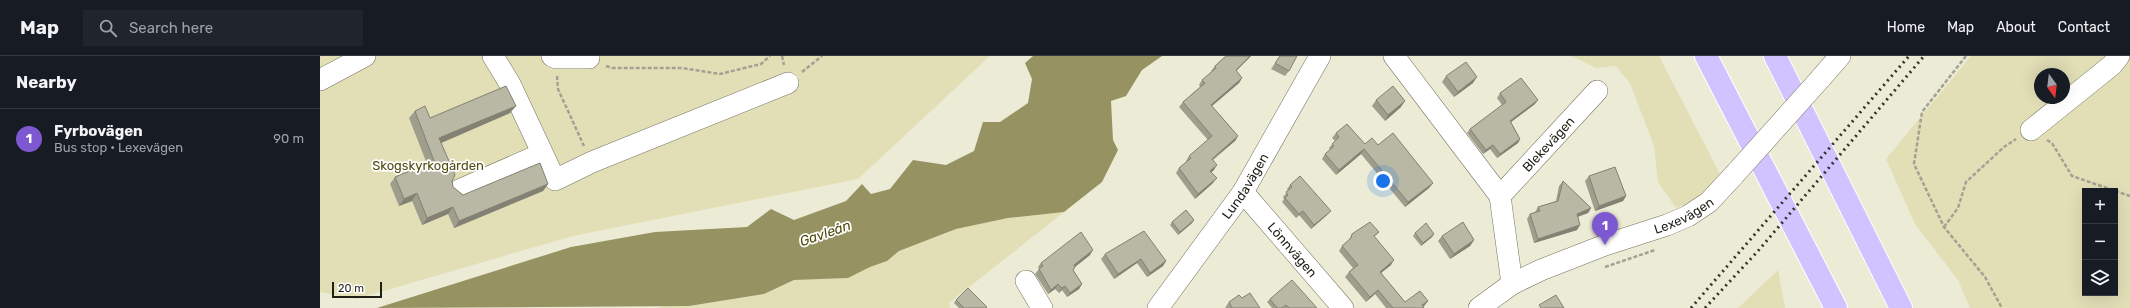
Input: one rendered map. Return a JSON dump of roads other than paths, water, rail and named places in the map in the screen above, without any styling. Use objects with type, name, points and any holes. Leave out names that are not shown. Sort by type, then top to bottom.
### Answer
[{"type":"highway","points":[[1706,56],[1836,308]]},
{"type":"highway","points":[[1775,56],[1899,305]]},
{"type":"street","points":[[320,80],[365,56]]},
{"type":"street","points":[[493,56],[510,84],[541,154],[555,180],[592,162],[788,83]]},
{"type":"street","name":"Lundavägen","points":[[1158,308],[1243,192],[1320,56]]},
{"type":"street","points":[[1394,56],[1500,196],[1512,284]]},
{"type":"street","name":"Lexevägen","points":[[1479,308],[1512,284],[1605,245],[1667,226],[1688,216],[1709,202],[1840,56]]},
{"type":"street","points":[[2031,130],[2112,65],[2119,56]]},
{"type":"street","points":[[554,57],[589,58]]},
{"type":"street","name":"Blekevägen","points":[[1500,196],[1597,91]]},
{"type":"street","points":[[459,190],[541,154]]},
{"type":"street","name":"Lönnvägen","points":[[1243,192],[1342,308]]},
{"type":"street","points":[[1026,281],[1042,308]]},
{"type":"water","name":"Gavleån","points":[[1033,56],[1162,56],[1142,70],[1126,96],[1111,101],[1113,140],[1118,150],[1102,182],[1064,212],[1008,218],[956,229],[899,251],[887,261],[870,267],[848,278],[794,280],[764,294],[689,306],[377,308],[571,247],[655,232],[747,227],[771,209],[794,220],[846,201],[862,184],[871,194],[890,189],[913,160],[946,165],[974,151],[983,122],[1000,122],[1028,103],[1032,79],[1025,63]]},
{"type":"railway","points":[[1691,308],[1909,56]]},
{"type":"railway","points":[[1705,308],[1758,251],[1924,56]]},
{"type":"place","name":"Fyrbovägen","points":[[1605,245]]},
{"type":"park label","name":"Skogskyrkogården","points":[[428,165]]}]
